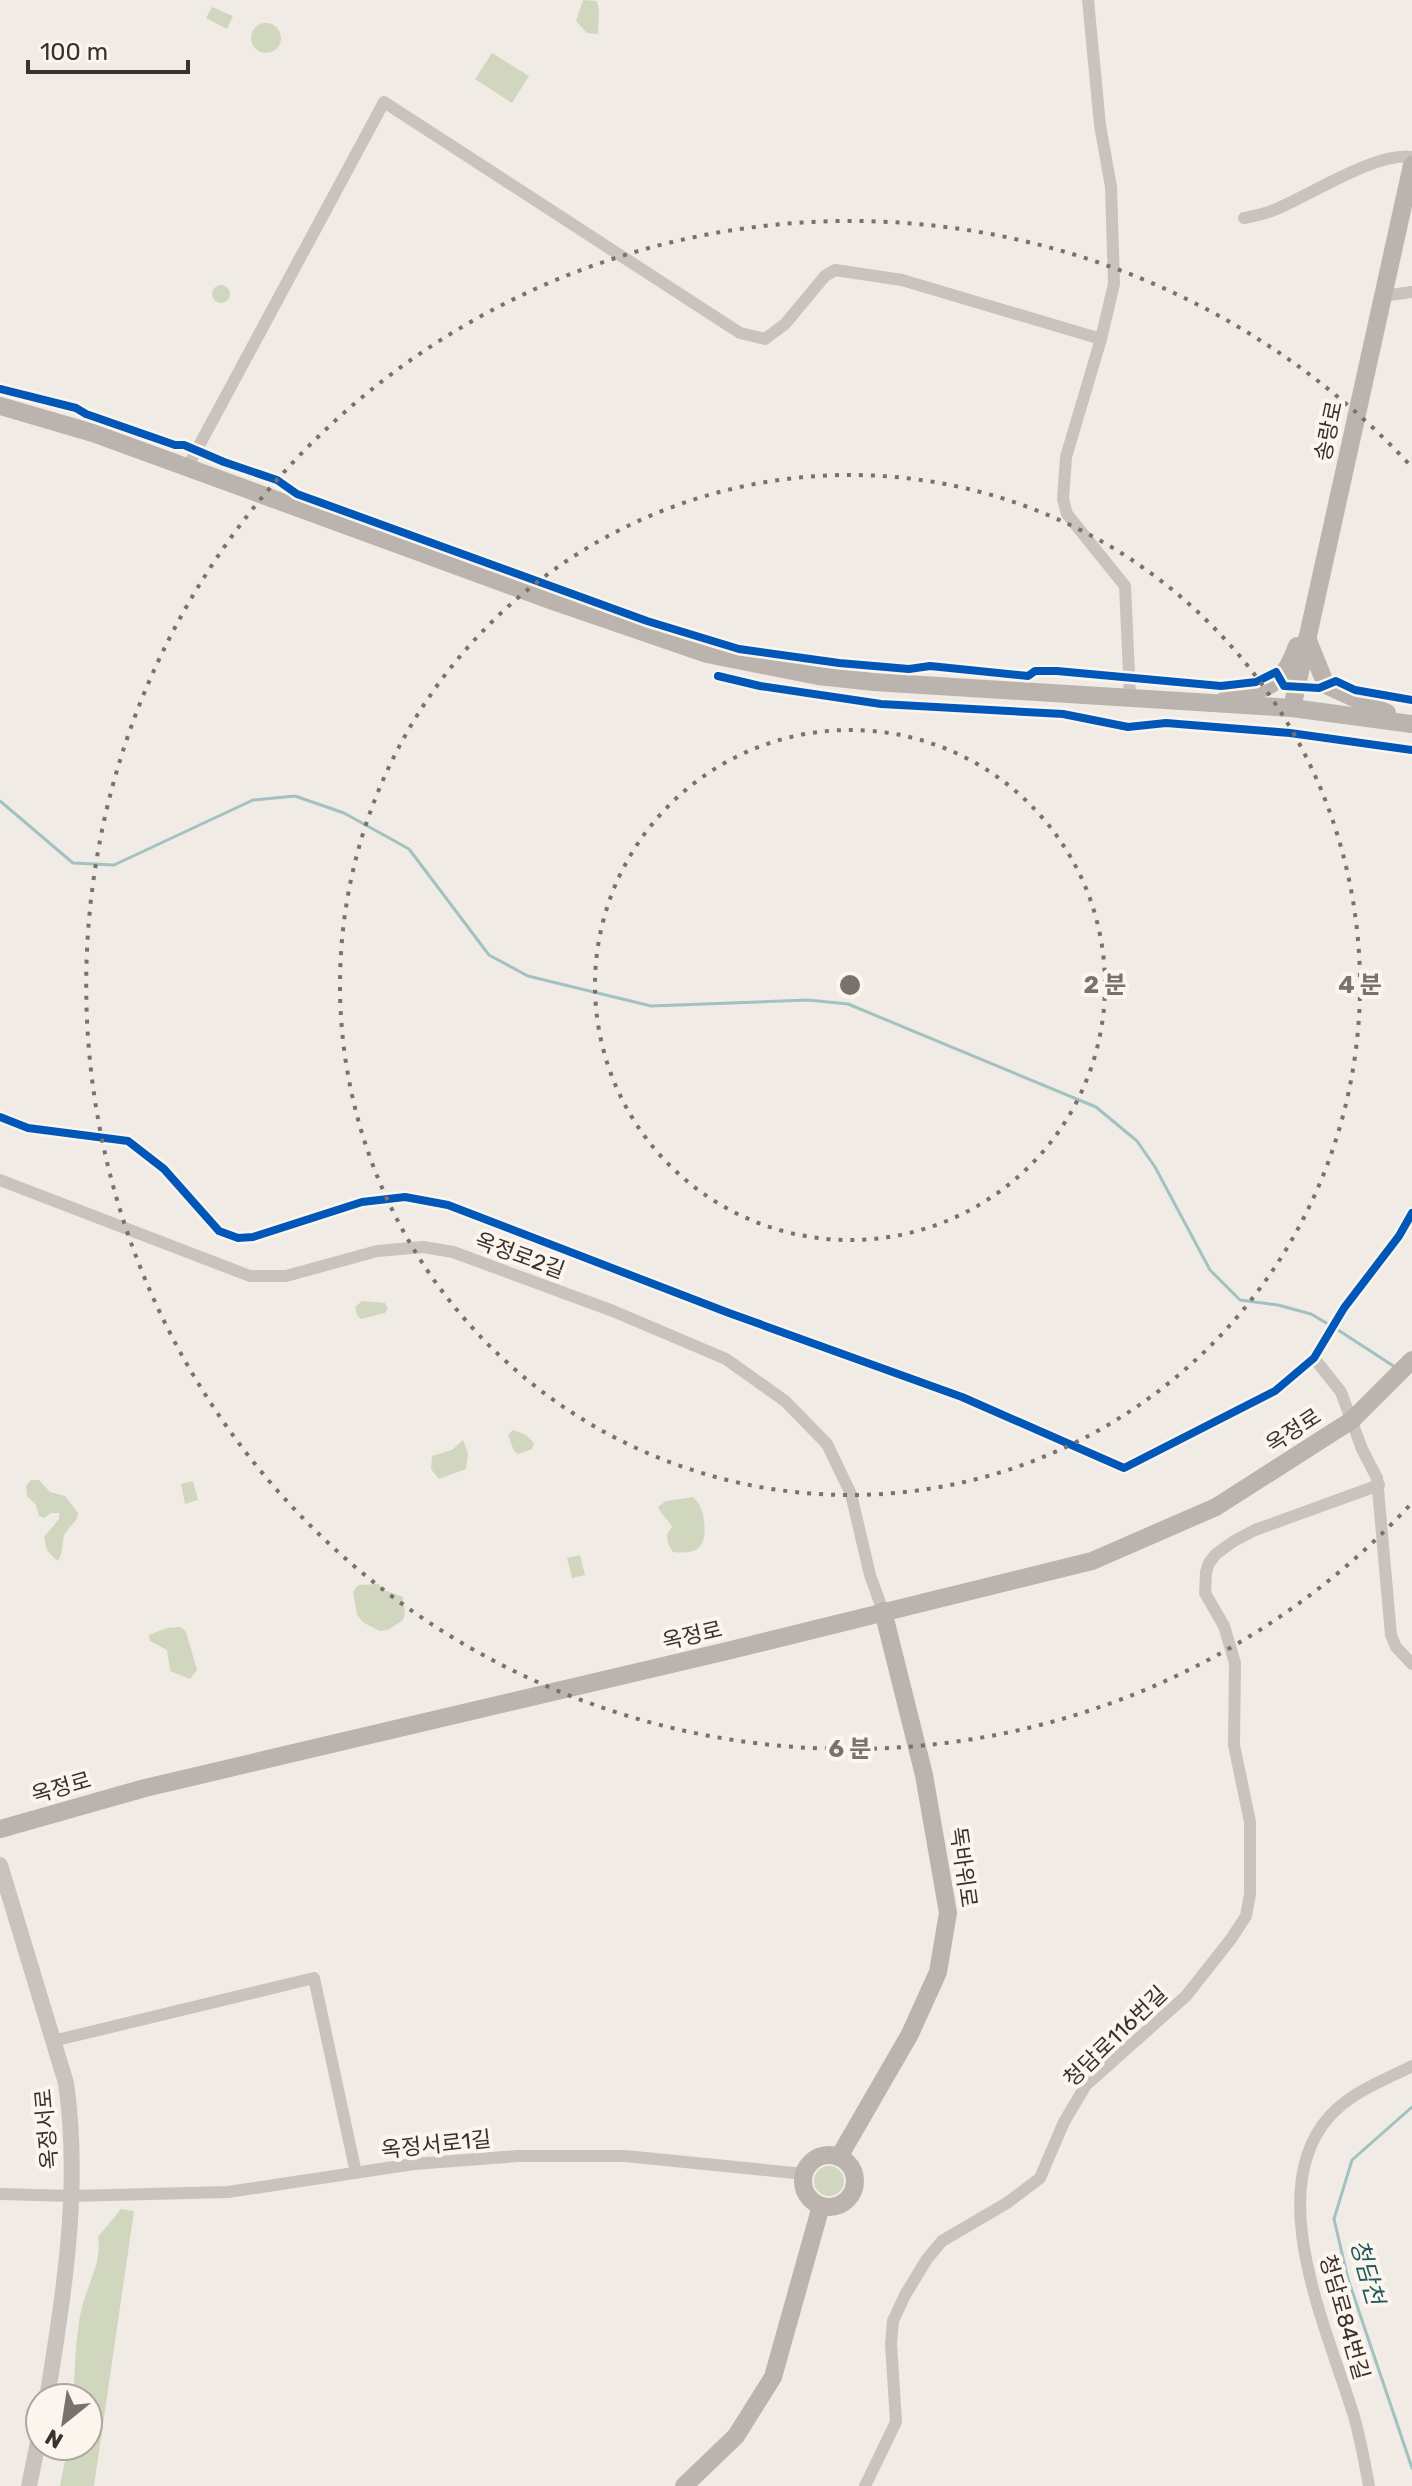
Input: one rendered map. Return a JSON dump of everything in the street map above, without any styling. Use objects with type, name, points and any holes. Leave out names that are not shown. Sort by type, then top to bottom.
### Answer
[{"type":"main road","name":"송랑로","points":[[1292,708],[1412,165]]},
{"type":"main road","points":[[0,406],[93,433],[707,654],[818,676],[874,682],[1203,701],[1412,723]]},
{"type":"main road","points":[[1203,701],[1268,688],[1280,680],[1291,664],[1317,591]]},
{"type":"main road","points":[[1307,638],[1326,685],[1349,698],[1412,723]]},
{"type":"main road","name":"옥정로","points":[[0,1829],[145,1788],[727,1651],[1092,1561],[1216,1507],[1357,1414],[1412,1360]]},
{"type":"main road","name":"독바위로","points":[[839,2157],[910,2034],[938,1972],[948,1913],[924,1775],[883,1611]]},
{"type":"main road","points":[[822,2156],[839,2157],[847,2162],[855,2177],[852,2194],[839,2205],[821,2206],[805,2190],[805,2174],[808,2166],[822,2156]]},
{"type":"main road","points":[[684,2486],[736,2436],[773,2377],[821,2206]]},
{"type":"street","points":[[1088,0],[1100,125],[1111,187],[1114,284],[1066,457],[1063,499],[1067,514],[1125,586],[1130,696]]},
{"type":"street","points":[[187,468],[384,102],[740,333],[765,339],[776,332],[825,276],[835,270],[902,280],[1101,339]]},
{"type":"street","points":[[1244,218],[1272,211],[1366,167],[1400,155],[1412,157]]},
{"type":"street","points":[[1382,296],[1412,292]]},
{"type":"street","points":[[0,1117],[28,1128],[128,1141],[164,1169],[219,1231],[238,1238],[253,1237],[362,1202],[405,1197],[448,1205],[729,1313],[962,1397],[1124,1468],[1275,1391],[1316,1353],[1344,1308],[1410,1218]]},
{"type":"street","name":"옥정로2길","points":[[0,1180],[250,1276],[286,1276],[377,1251],[423,1247],[453,1252],[613,1311],[726,1359],[785,1401],[827,1444],[851,1494],[870,1575],[883,1611]]},
{"type":"street","points":[[1316,1353],[1357,1414],[1362,1449],[1373,1466],[1379,1485],[1391,1635],[1396,1647],[1412,1664]]},
{"type":"street","name":"청담로116번길","points":[[865,2486],[896,2422],[891,2344],[893,2321],[927,2259],[942,2241],[1007,2203],[1040,2178],[1064,2122],[1086,2085],[1186,1996],[1246,1916],[1250,1894],[1250,1822],[1234,1745],[1234,1653],[1224,1626],[1205,1593],[1206,1572],[1216,1554],[1255,1530],[1379,1485]]},
{"type":"street","name":"옥정서로","points":[[0,1865],[7,1915],[53,2041],[66,2083],[70,2110],[71,2196],[61,2305],[49,2382]]},
{"type":"street","points":[[53,2041],[314,1978],[356,2173]]},
{"type":"street","name":"청담로84번길","points":[[1369,2486],[1355,2422],[1309,2277],[1301,2229],[1303,2181],[1312,2143],[1329,2117],[1363,2090],[1412,2066]]},
{"type":"street","name":"옥정서로1길","points":[[0,2194],[71,2196],[228,2192],[414,2164],[518,2156],[625,2156],[805,2174]]},
{"type":"street","points":[[29,2486],[34,2462]]},
{"type":"green space","points":[[583,0],[597,1],[598,34],[587,33],[576,21]]},
{"type":"green space","points":[[212,7],[233,16],[227,29],[206,18]]},
{"type":"green space","points":[[266,23],[276,28],[281,38],[276,48],[266,53],[256,48],[251,38],[256,28]]},
{"type":"green space","points":[[492,53],[529,76],[512,103],[475,79]]},
{"type":"green space","points":[[221,285],[230,294],[221,303],[212,294]]},
{"type":"green space","points":[[362,1301],[385,1303],[388,1309],[385,1313],[361,1319],[355,1307]]},
{"type":"green space","points":[[513,1430],[526,1435],[534,1443],[532,1449],[518,1454],[514,1451],[508,1435]]},
{"type":"green space","points":[[463,1440],[468,1453],[466,1469],[439,1479],[431,1469],[432,1456],[452,1450]]},
{"type":"green space","points":[[31,1480],[39,1480],[50,1492],[65,1496],[78,1513],[64,1536],[57,1561],[47,1550],[44,1537],[59,1519],[59,1513],[51,1513],[44,1518],[39,1516],[36,1505],[27,1496],[26,1486]]},
{"type":"green space","points":[[193,1481],[198,1500],[185,1504],[181,1484]]},
{"type":"green space","points":[[693,1497],[703,1517],[705,1530],[702,1543],[689,1552],[673,1552],[667,1534],[672,1527],[658,1507],[666,1501]]},
{"type":"green space","points":[[580,1555],[585,1575],[572,1578],[567,1558]]},
{"type":"green space","points":[[379,1584],[384,1590],[403,1597],[405,1614],[403,1620],[388,1630],[380,1631],[364,1623],[357,1615],[353,1592],[358,1585]]},
{"type":"green space","points":[[181,1627],[186,1632],[197,1670],[190,1679],[170,1671],[167,1650],[150,1641],[149,1635],[167,1628]]},
{"type":"green space","points":[[829,2166],[840,2170],[844,2181],[840,2192],[829,2196],[818,2192],[814,2181],[818,2170]]},
{"type":"green space","points":[[121,2209],[134,2211],[104,2417],[104,2382],[74,2382],[78,2326],[96,2267],[98,2237]]},
{"type":"green space","points":[[65,2462],[97,2462],[94,2486],[60,2486]]},
{"type":"waterway","points":[[0,801],[73,863],[114,865],[253,800],[295,796],[344,813],[409,849],[489,955],[528,976],[651,1006],[808,1000],[848,1004],[1096,1107],[1137,1141],[1155,1167],[1210,1270],[1240,1300],[1278,1305],[1311,1314],[1328,1324]]},
{"type":"waterway","points":[[1335,1328],[1395,1367]]},
{"type":"waterway","name":"청담천","points":[[1412,2107],[1352,2160],[1334,2219],[1348,2279],[1412,2468]]},
{"type":"cycle path","points":[[0,389],[76,408],[175,445],[184,445],[277,480],[297,494],[647,621],[739,649],[909,669],[930,666],[1028,676],[1035,671],[1057,671],[1221,686],[1256,682],[1276,672],[1284,686],[1319,688],[1336,681],[1355,690],[1412,700]]},
{"type":"cycle path","points":[[718,676],[760,686],[881,704],[1063,714],[1128,727],[1166,723],[1290,733],[1412,750]]},
{"type":"cycle path","points":[[0,1117],[28,1128],[128,1141],[164,1169],[219,1231],[238,1238],[253,1237],[362,1202],[405,1197],[448,1205],[729,1313],[962,1397],[1124,1468],[1275,1391],[1314,1358],[1344,1308],[1399,1236],[1412,1213]]}]
